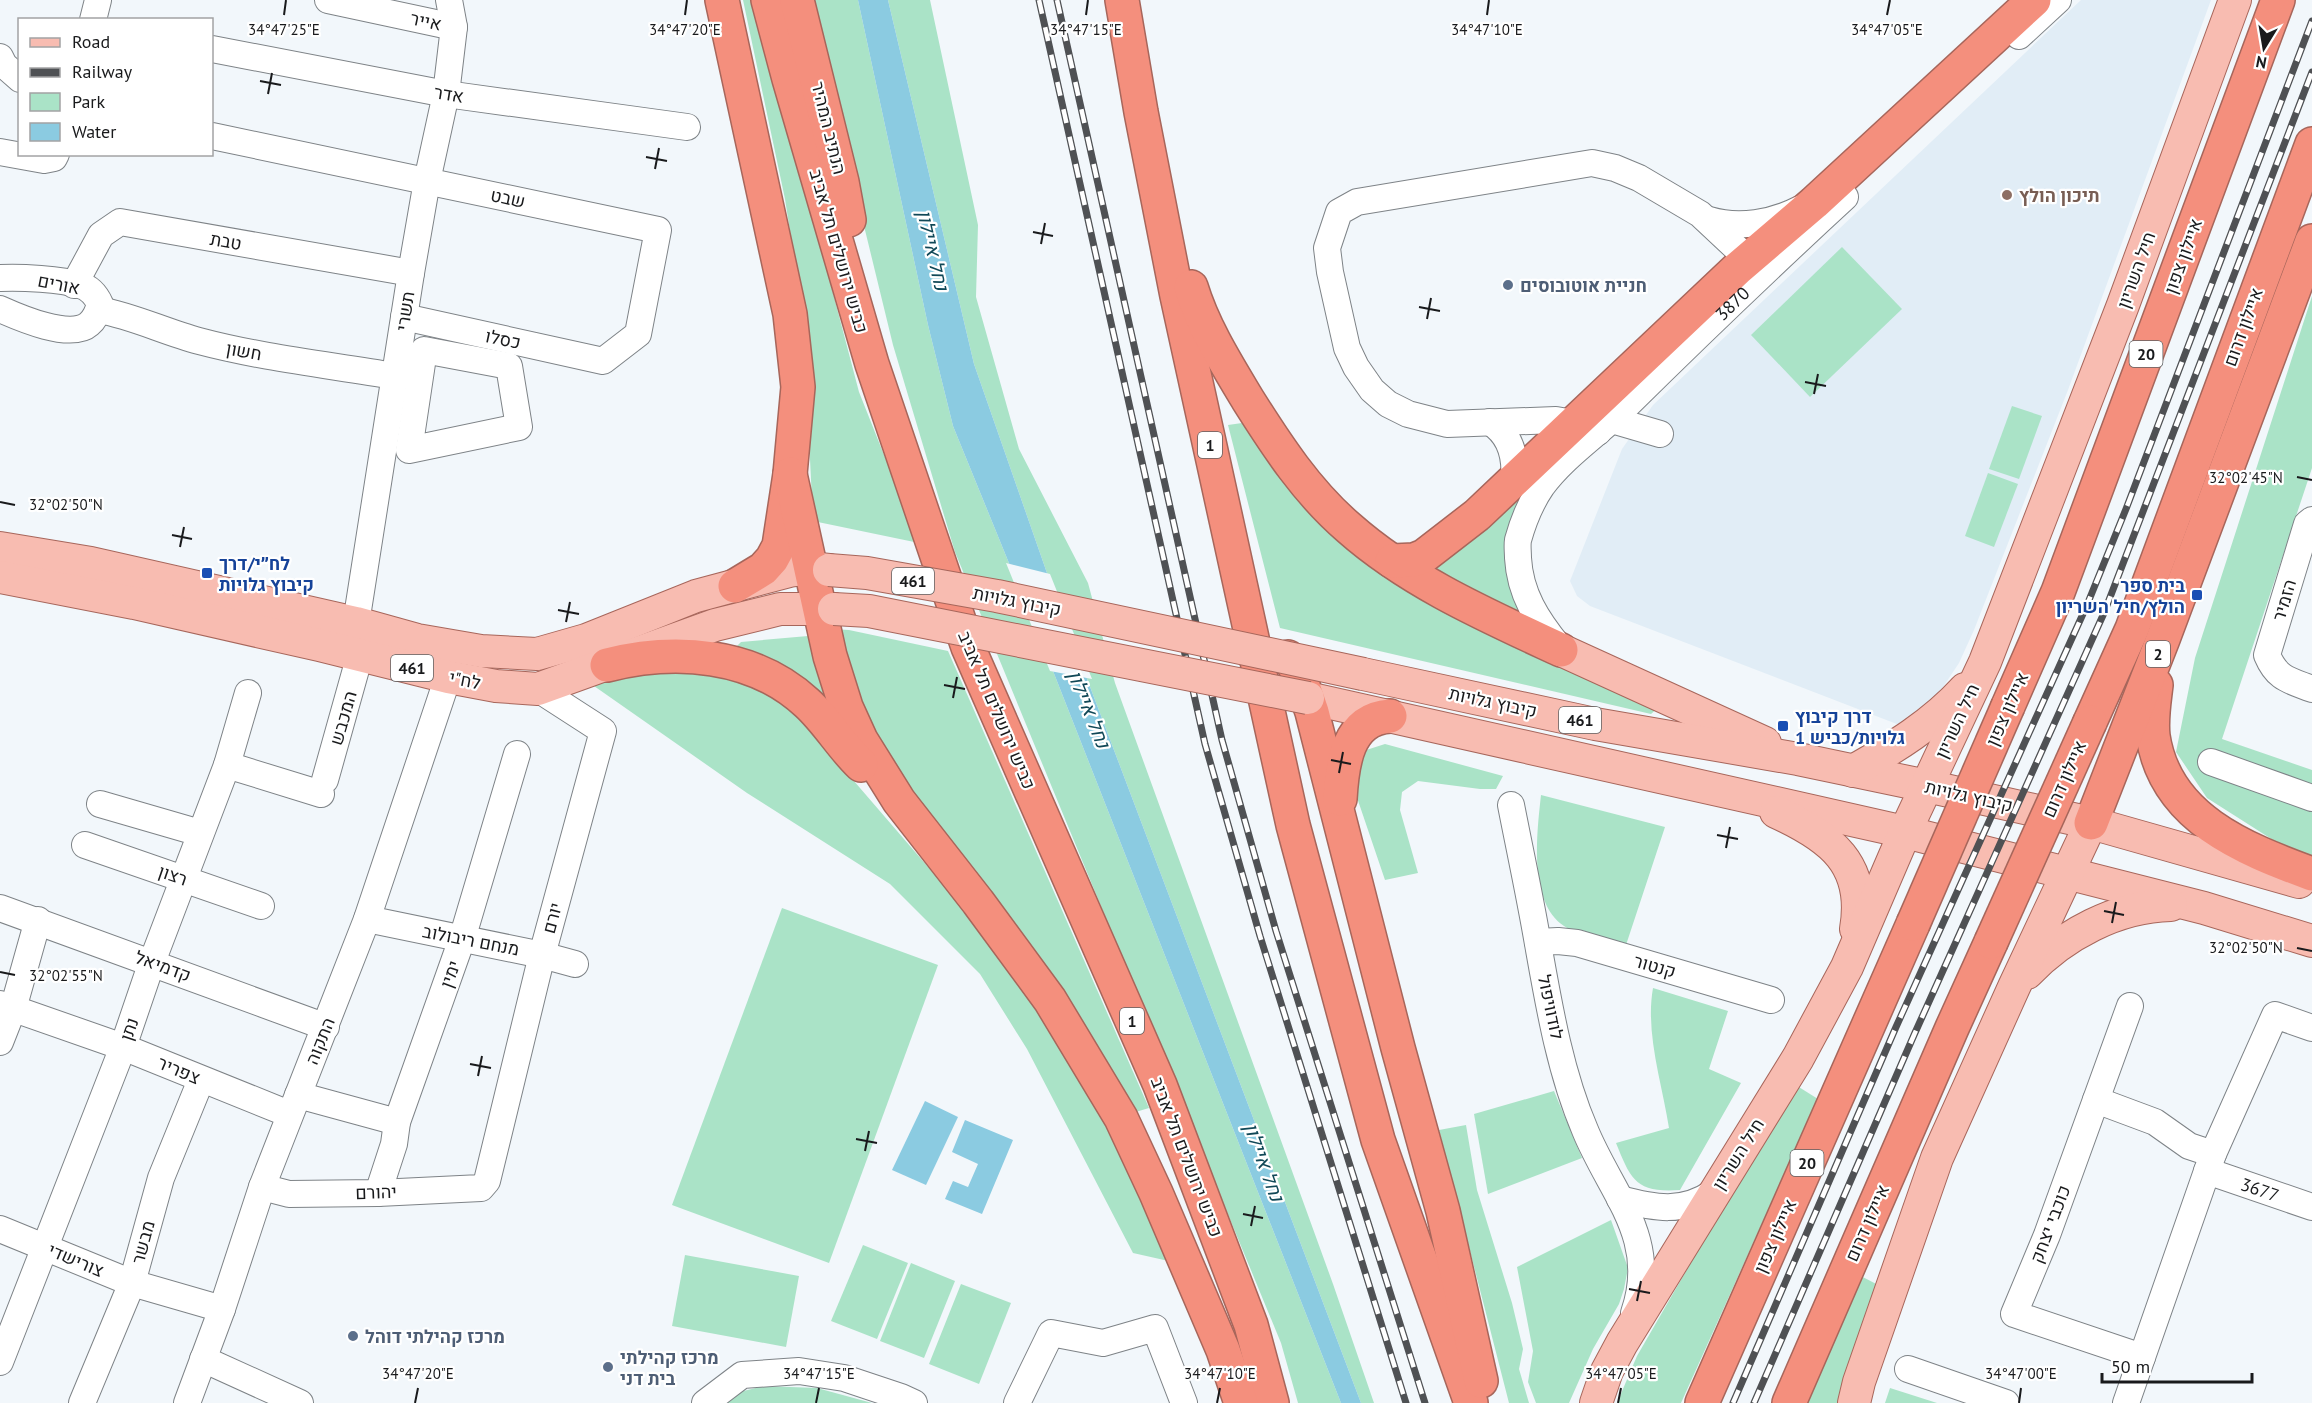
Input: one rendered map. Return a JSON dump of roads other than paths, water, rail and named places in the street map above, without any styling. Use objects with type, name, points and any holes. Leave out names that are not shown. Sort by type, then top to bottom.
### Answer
[{"type":"highway","points":[[722,0],[790,314],[798,387],[790,474],[779,546],[763,569],[735,586]]},
{"type":"highway","name":"כביש ירושלים תל אביב","points":[[768,0],[872,364],[968,647],[1160,1085],[1251,1325],[1272,1403]]},
{"type":"highway","name":"הנתיב המהיר","points":[[797,0],[843,182],[872,364]]},
{"type":"highway","name":"1","points":[[1122,0],[1141,112],[1180,308],[1293,825],[1378,1140],[1471,1403]]},
{"type":"highway","points":[[1392,561],[1414,560],[1424,556],[1477,515],[1514,480],[1594,425],[1814,203],[2034,0]]},
{"type":"highway","name":"איילון צפון","points":[[1702,1403],[2058,592],[2277,0]]},
{"type":"highway","points":[[1141,112],[1194,298],[1213,339],[1280,452],[1348,528],[1392,561],[1463,603],[1561,650]]},
{"type":"highway","name":"איילון דרום","points":[[1789,1403],[1952,1028],[2132,629],[2312,144]]},
{"type":"highway","name":"2","points":[[2091,823],[2163,639],[2312,241]]},
{"type":"highway","points":[[790,474],[819,569],[827,608],[830,656],[846,707],[861,740],[899,801],[978,902],[1050,1000],[1120,1118],[1156,1193],[1223,1350],[1242,1403]]},
{"type":"highway","points":[[2163,639],[2153,711],[2153,734],[2160,763],[2179,797],[2210,827],[2238,844],[2312,874]]},
{"type":"highway","points":[[607,665],[647,657],[674,657],[736,662],[759,670],[786,685],[808,704],[854,758],[899,801]]},
{"type":"highway","points":[[1287,657],[1298,671],[1311,710],[1339,825],[1443,1211],[1485,1403]]},
{"type":"highway","points":[[1339,825],[1343,768],[1352,741],[1365,723],[1374,718],[1390,716]]},
{"type":"main road","name":"חיל השריון","points":[[1596,1403],[1607,1371],[1626,1337],[1798,1058],[1847,967],[1905,832],[1985,662],[2123,304],[2235,0]]},
{"type":"main road","name":"לח\"י","points":[[0,548],[91,563],[356,623],[417,640],[470,650],[537,654],[586,640],[696,596],[789,571],[819,569]]},
{"type":"main road","name":"קיבוץ גלויות","points":[[819,569],[867,573],[997,596],[1595,724],[1798,759],[1927,786],[2091,823],[2312,886]]},
{"type":"main road","name":"לח\"י","points":[[0,577],[118,599],[448,677],[496,686],[538,689],[715,625],[780,609],[827,608]]},
{"type":"main road","name":"קיבוץ גלויות","points":[[827,608],[869,611],[1311,710],[1356,708],[1905,832],[2204,908],[2312,941]]},
{"type":"main road","points":[[1561,650],[1798,759]]},
{"type":"main road","points":[[1853,771],[1904,742],[1927,724],[1970,684],[1985,662]]},
{"type":"main road","points":[[1719,790],[1779,813],[1823,840],[1845,861],[1856,880],[1859,903],[1853,945],[1847,967]]},
{"type":"main road","points":[[1854,1403],[1859,1382],[1937,1158],[2091,823]]},
{"type":"main road","points":[[2014,987],[2050,951],[2072,937],[2115,916],[2159,905],[2204,908]]},
{"type":"street","points":[[94,18],[98,0]]},
{"type":"street","name":"אייר","points":[[328,0],[454,27]]},
{"type":"street","name":"תשרי","points":[[356,623],[411,273],[446,94],[454,27],[449,0]]},
{"type":"street","name":"3870","points":[[1747,269],[2058,0]]},
{"type":"street","name":"אדר","points":[[213,49],[446,94],[687,128]]},
{"type":"street","points":[[0,57],[4,65],[18,77]]},
{"type":"street","name":"שבט","points":[[213,136],[658,230],[638,334],[603,361]]},
{"type":"street","points":[[0,152],[18,155]]},
{"type":"street","points":[[22,156],[44,160],[55,156]]},
{"type":"street","points":[[1660,434],[1556,420],[1447,424],[1407,414],[1388,404],[1372,390],[1356,367],[1347,348],[1327,248],[1339,212],[1357,202],[1592,163],[1615,168],[1639,178],[1709,220],[1737,224],[1757,223],[1777,219],[1814,203]]},
{"type":"street","points":[[1683,205],[1691,221],[1747,269]]},
{"type":"street","points":[[1709,220],[1747,269]]},
{"type":"street","name":"טבת","points":[[74,285],[101,235],[120,222],[411,273]]},
{"type":"street","points":[[6,312],[14,297],[10,278]]},
{"type":"street","name":"אורים","points":[[6,312],[30,322],[74,331],[88,326],[99,310],[100,304],[96,294],[81,285],[10,278]]},
{"type":"street","name":"חשון","points":[[99,310],[124,314],[139,322],[196,341],[230,349],[394,376]]},
{"type":"street","name":"כסלו","points":[[404,317],[514,354],[603,361]]},
{"type":"street","points":[[424,351],[514,354],[519,428],[409,450],[424,351]]},
{"type":"street","points":[[1485,423],[1502,433],[1515,454],[1514,480]]},
{"type":"street","points":[[1561,650],[1539,623],[1526,600],[1519,574],[1518,542],[1527,512],[1543,486],[1568,459],[1594,425]]},
{"type":"street","name":"הזמיר","points":[[2312,520],[2307,524],[2267,655],[2272,669],[2283,678],[2312,689]]},
{"type":"street","name":"המכבש","points":[[227,765],[323,787],[360,655]]},
{"type":"street","name":"התקוה","points":[[187,1403],[222,1309],[262,1187],[367,919],[448,677]]},
{"type":"street","name":"יורם","points":[[487,1181],[542,955],[603,731],[538,689]]},
{"type":"street","name":"נתן","points":[[0,1362],[123,1047],[152,962],[227,765],[248,693]]},
{"type":"street","name":"ימין","points":[[378,1193],[394,1144],[397,1122],[462,939],[518,754]]},
{"type":"street","points":[[2211,762],[2312,798]]},
{"type":"street","points":[[100,804],[200,833]]},
{"type":"street","name":"לודוויפול","points":[[1511,805],[1559,1044],[1572,1093],[1584,1130],[1620,1199],[1640,1248],[1641,1293],[1626,1337]]},
{"type":"street","name":"רצון","points":[[85,845],[261,906]]},
{"type":"street","name":"קדמיאל","points":[[0,908],[326,1027]]},
{"type":"street","name":"מנחם ריבולוב","points":[[367,919],[542,955],[575,964]]},
{"type":"street","points":[[0,1042],[6,1006],[38,921]]},
{"type":"street","name":"קנטור","points":[[1538,942],[1577,943],[1771,1000]]},
{"type":"street","name":"צפריר","points":[[6,1006],[123,1047],[201,1080],[293,1105],[397,1122]]},
{"type":"street","name":"כוכבי יצחק","points":[[2130,1006],[2047,1235],[2013,1314],[2142,1357]]},
{"type":"street","points":[[2126,1403],[2210,1162],[2275,1015],[2312,1028]]},
{"type":"street","name":"מבשר","points":[[82,1403],[132,1283],[161,1178],[201,1080]]},
{"type":"street","name":"3677","points":[[2096,1100],[2155,1122],[2210,1162],[2312,1207]]},
{"type":"street","name":"יהורם","points":[[262,1187],[289,1194],[378,1193],[481,1188],[487,1181]]},
{"type":"street","points":[[1620,1199],[1662,1208],[1694,1203],[1714,1192]]},
{"type":"street","name":"צורישדי","points":[[0,1229],[132,1283],[222,1309]]},
{"type":"street","points":[[1017,1403],[1051,1333],[1103,1342],[1155,1328],[1184,1403]]},
{"type":"street","points":[[203,1359],[300,1403]]},
{"type":"street","points":[[1908,1369],[2006,1403]]},
{"type":"street","points":[[705,1403],[742,1375],[798,1371],[844,1378],[914,1403]]},
{"type":"water","name":"נחל איילון","points":[[858,0],[888,0],[974,364],[1047,573],[1361,1403],[1341,1403],[1053,671],[953,426],[928,325]]},
{"type":"water","points":[[925,1101],[958,1117],[926,1185],[892,1170]]},
{"type":"water","points":[[965,1120],[1013,1140],[982,1214],[945,1199],[953,1181],[968,1187],[978,1164],[952,1152]]},
{"type":"railway","points":[[1039,0],[1205,744],[1260,936],[1406,1403]]},
{"type":"railway","points":[[1057,0],[1222,740],[1276,931],[1425,1403]]},
{"type":"railway","points":[[1733,1403],[1896,1027],[2087,605],[2126,509],[2312,21]]},
{"type":"railway","points":[[1754,1403],[1914,1035],[2104,613],[2312,72]]},
{"type":"place","name":"תיכון הולץ","points":[[2007,195]]},
{"type":"place","name":"חניית אוטובוסים","points":[[1508,285]]},
{"type":"place","name":"לח״י/דרך קיבוץ גלויות","points":[[207,573]]},
{"type":"place","name":"בית ספר הולץ/חיל השריון","points":[[2197,595]]},
{"type":"place","name":"דרך קיבוץ גלויות/כביש 1","points":[[1783,726]]},
{"type":"place","name":"מרכז קהילתי דוהל","points":[[353,1336]]},
{"type":"place","name":"מרכז קהילתי בית דני","points":[[608,1367]]}]
